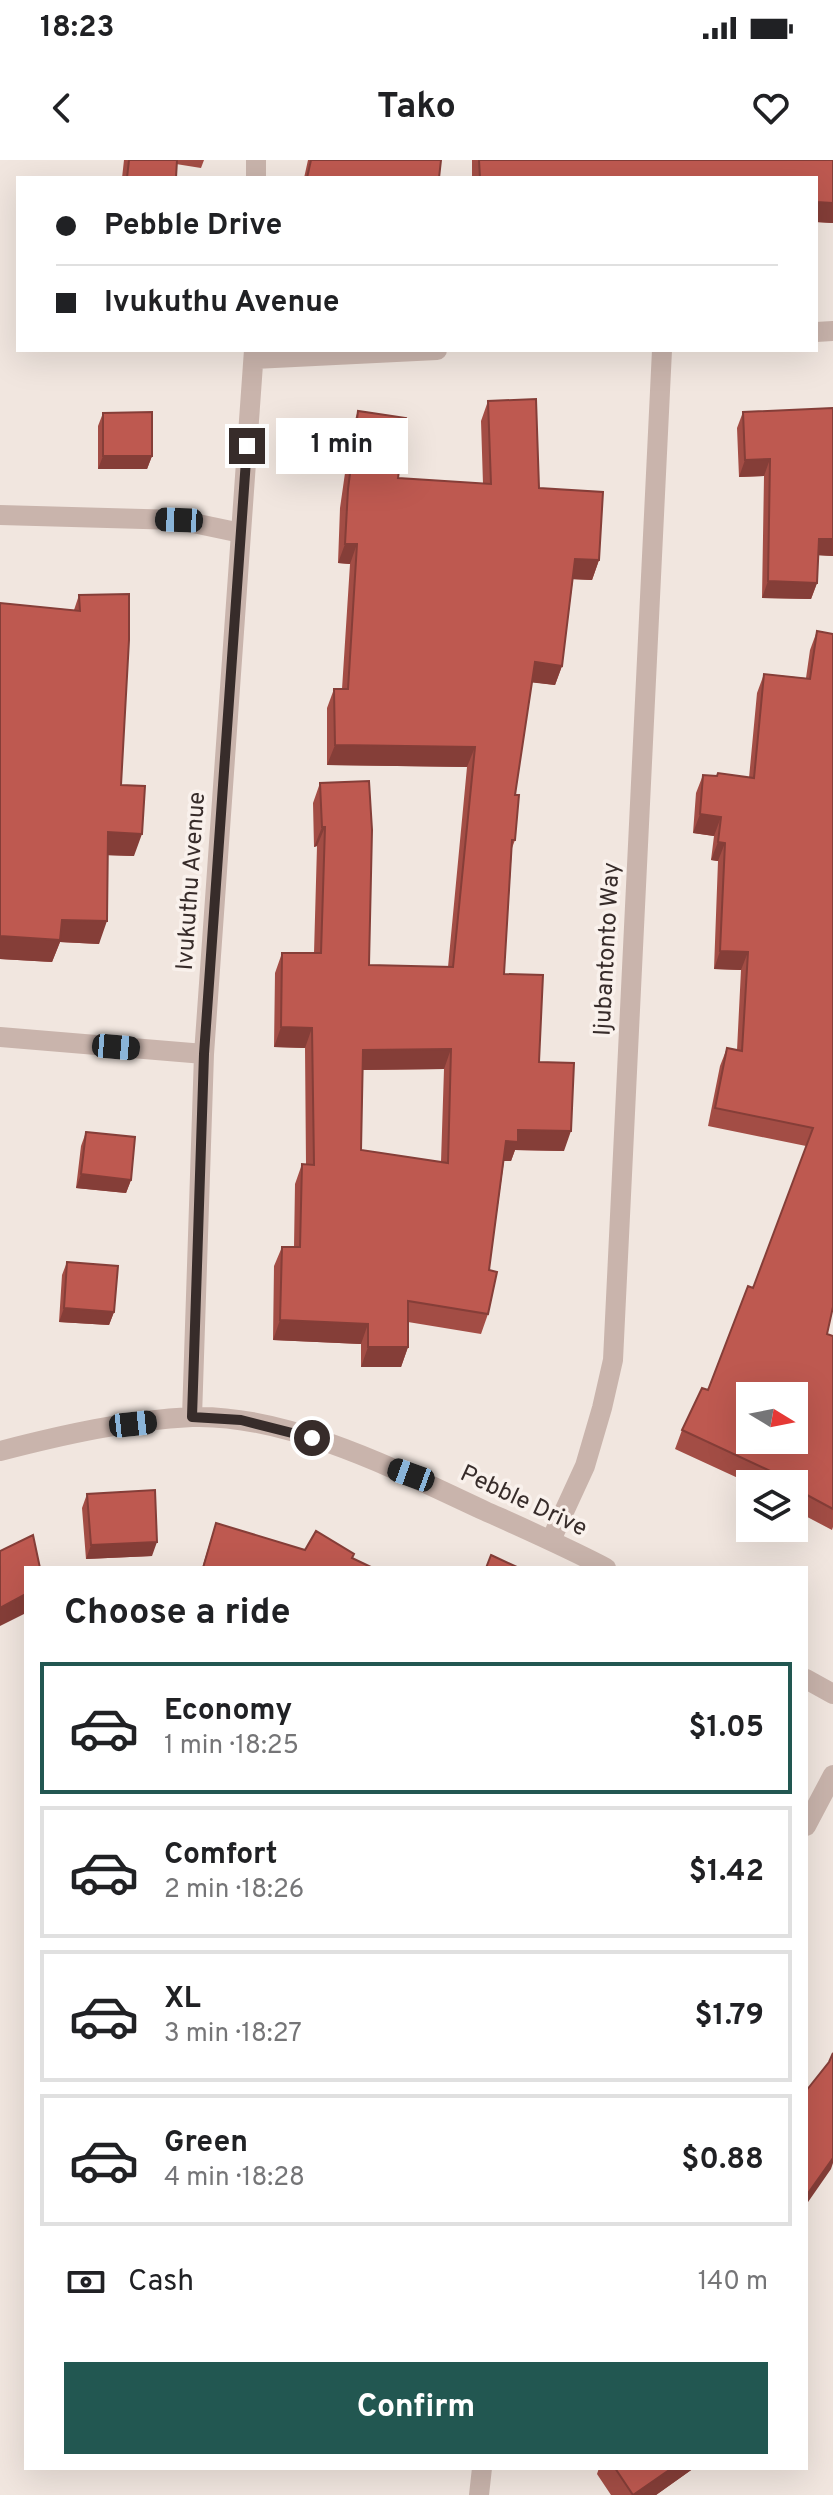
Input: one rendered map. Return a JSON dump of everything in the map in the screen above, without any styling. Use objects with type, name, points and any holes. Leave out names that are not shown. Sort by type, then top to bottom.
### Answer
[{"type":"street","points":[[254,354],[346,352]]},
{"type":"street","name":"Ijubantonto Way","points":[[551,1540],[585,1466],[613,1360],[662,352]]},
{"type":"street","name":"Ivukuthu Avenue","points":[[192,1417],[204,1054],[254,354]]},
{"type":"street","points":[[0,515],[179,520],[241,533]]},
{"type":"street","points":[[0,1037],[204,1054]]},
{"type":"street","name":"Pebble Drive","points":[[0,1451],[114,1426],[192,1417],[241,1420],[312,1438],[411,1475],[602,1566]]},
{"type":"street","points":[[808,1680],[833,1694]]},
{"type":"street","points":[[808,1822],[833,1775]]},
{"type":"street","points":[[479,2495],[482,2470]]},
{"type":"building","points":[[129,160],[177,160],[176,176],[127,176]]},
{"type":"building","points":[[311,160],[441,160],[439,176],[307,176]]},
{"type":"building","points":[[479,160],[833,160],[833,203],[818,202],[818,176],[480,176]]},
{"type":"building","points":[[536,399],[539,488],[603,492],[599,560],[575,559],[562,666],[535,662],[515,795],[519,795],[515,840],[512,840],[504,974],[543,975],[539,1062],[574,1063],[571,1131],[518,1130],[518,1142],[506,1141],[489,1270],[497,1272],[488,1314],[408,1301],[408,1347],[368,1347],[368,1324],[280,1320],[282,1247],[300,1247],[302,1164],[314,1165],[312,1028],[281,1027],[282,953],[321,953],[325,827],[322,827],[320,783],[369,781],[372,830],[369,965],[453,967],[475,747],[335,745],[334,689],[348,689],[357,544],[345,544],[358,411],[406,418],[398,478],[491,484],[488,401]],"holes":[[[451,1049],[448,1163],[361,1150],[363,1050]]]},
{"type":"building","points":[[833,408],[833,539],[819,539],[817,583],[768,581],[770,459],[745,460],[743,412]]},
{"type":"building","points":[[152,412],[152,456],[103,456],[103,413]]},
{"type":"building","points":[[129,594],[121,785],[145,786],[142,834],[108,832],[107,921],[62,920],[60,940],[0,936],[0,603],[80,611],[79,595]]},
{"type":"building","points":[[817,631],[833,634],[833,1307],[827,1334],[833,1336],[833,1509],[808,1496],[808,1470],[768,1470],[682,1430],[702,1388],[708,1390],[748,1286],[753,1288],[813,1128],[715,1108],[727,1048],[742,1051],[748,952],[720,951],[725,843],[718,842],[721,817],[700,814],[703,775],[717,776],[718,773],[754,778],[764,674],[810,679]]},
{"type":"building","points":[[86,1132],[135,1137],[131,1180],[81,1174]]},
{"type":"building","points":[[67,1262],[118,1266],[114,1312],[64,1308]]},
{"type":"building","points":[[155,1490],[157,1542],[91,1545],[87,1494]]},
{"type":"building","points":[[216,1523],[305,1550],[316,1531],[354,1554],[352,1558],[369,1566],[204,1566]]},
{"type":"building","points":[[33,1535],[40,1566],[24,1566],[24,1595],[0,1608],[0,1551]]},
{"type":"building","points":[[491,1555],[515,1566],[487,1566]]},
{"type":"building","points":[[833,2053],[833,2158],[808,2193],[808,2088]]},
{"type":"building","points":[[616,2470],[669,2470],[633,2495]]},
{"type":"route","points":[[247,446],[204,1054],[192,1417],[241,1420],[312,1438]]}]
